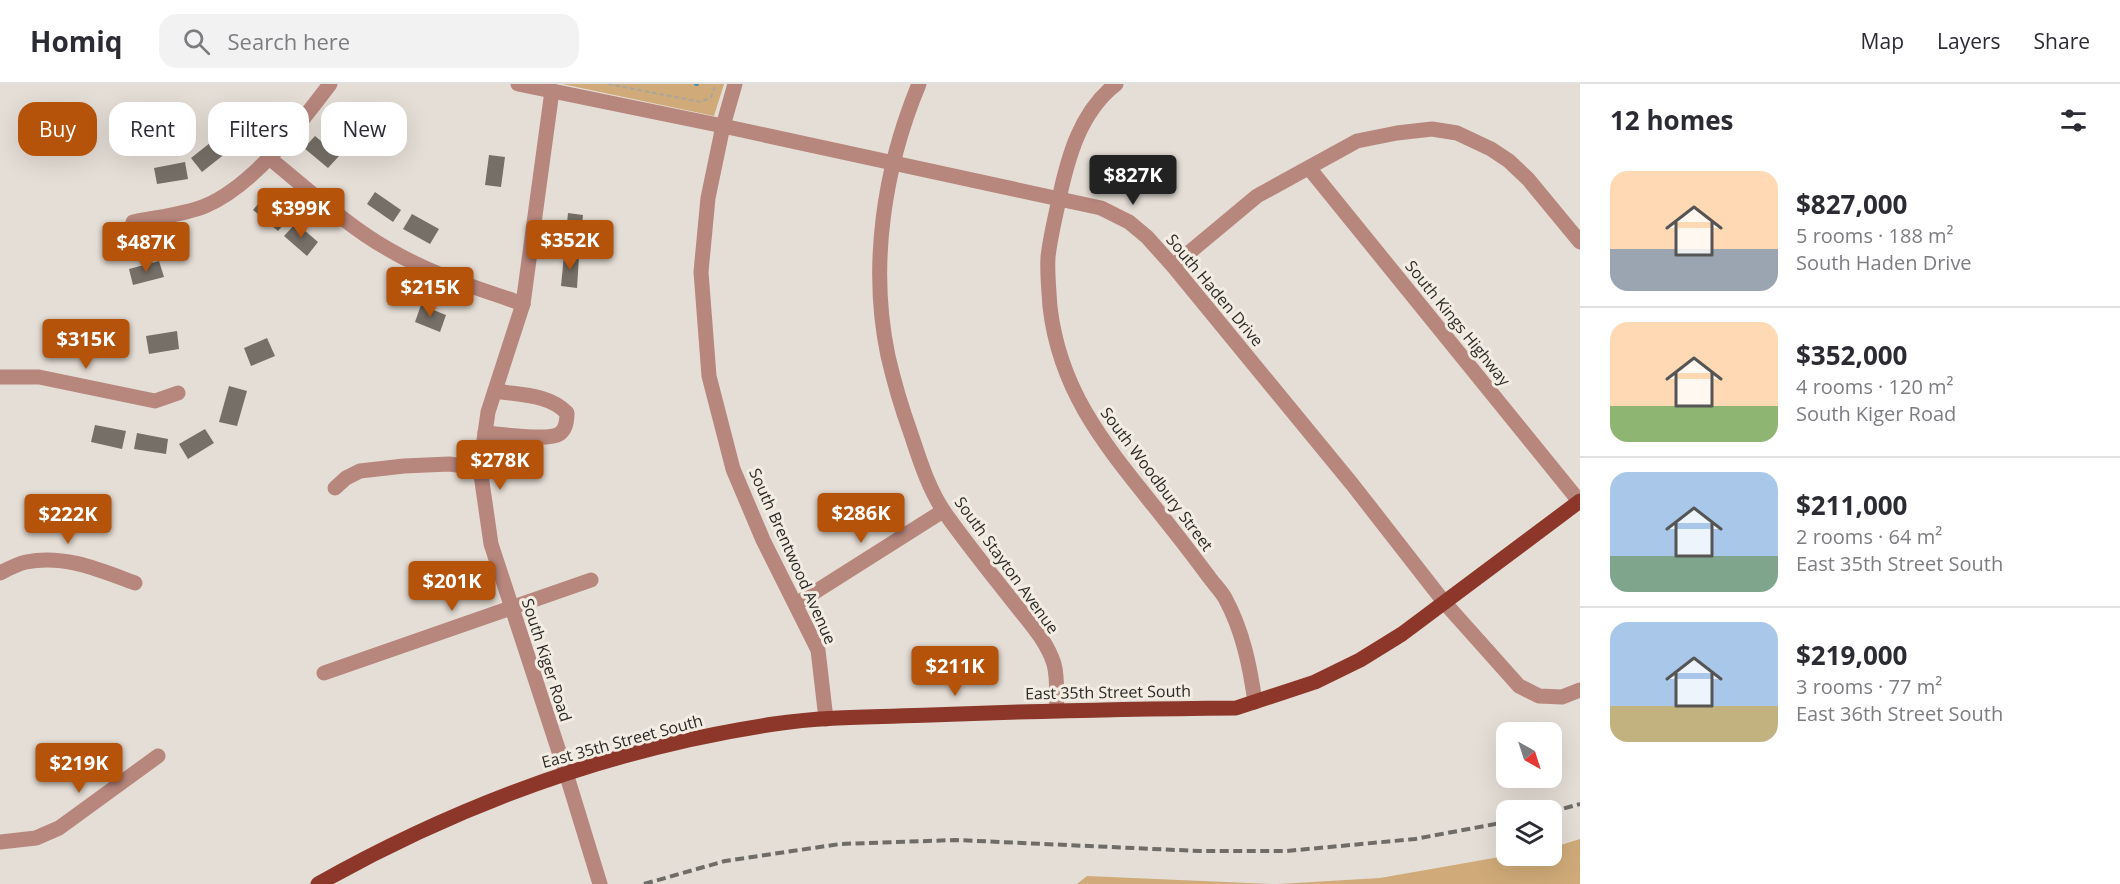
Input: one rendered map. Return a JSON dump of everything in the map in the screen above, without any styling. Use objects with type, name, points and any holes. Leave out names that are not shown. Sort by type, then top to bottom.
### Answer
[{"type":"main road","name":"East 35th Street South","points":[[318,884],[431,825],[494,799],[566,773],[644,750],[710,735],[776,724],[826,719],[1057,710],[1236,708],[1315,682],[1360,660],[1402,634],[1580,501]]},
{"type":"street","points":[[133,222],[187,212],[204,206],[238,188],[268,157],[330,84]]},
{"type":"street","name":"South Haden Drive","points":[[518,84],[1101,208],[1129,222],[1147,237],[1173,266],[1352,484],[1444,602],[1519,686],[1536,695],[1562,697],[1580,690]]},
{"type":"street","name":"South Brentwood Avenue","points":[[735,84],[723,126],[708,198],[701,272],[709,376],[734,469],[764,540],[818,651],[826,719]]},
{"type":"street","name":"South Stayton Avenue","points":[[919,84],[908,111],[893,163],[887,195],[880,275],[888,356],[923,470],[944,511],[1040,637],[1054,665],[1057,710]]},
{"type":"street","name":"South Woodbury Street","points":[[1116,84],[1093,108],[1083,124],[1073,144],[1063,175],[1048,260],[1048,286],[1053,332],[1066,376],[1097,432],[1225,597],[1248,658],[1255,702]]},
{"type":"street","name":"South Kiger Road","points":[[552,91],[523,304],[488,412],[480,468],[490,544],[566,773],[600,884]]},
{"type":"street","points":[[1173,266],[1257,196],[1358,141],[1431,129],[1457,133],[1491,148],[1509,161],[1528,179],[1580,242]]},
{"type":"street","points":[[268,157],[357,228],[386,248],[440,276],[523,304]]},
{"type":"street","name":"South Kings Highway","points":[[1309,168],[1580,501]]},
{"type":"street","points":[[0,377],[39,377],[155,401],[178,393]]},
{"type":"street","points":[[485,433],[550,437],[560,434],[567,424],[567,412],[558,404],[544,399],[495,391]]},
{"type":"street","points":[[334,488],[346,478],[360,471],[449,464],[480,468]]},
{"type":"street","points":[[796,604],[944,511]]},
{"type":"street","points":[[0,573],[25,562],[45,560],[70,562],[93,567],[135,584]]},
{"type":"street","points":[[324,673],[591,580]]},
{"type":"street","points":[[0,842],[36,838],[59,828],[158,756]]},
{"type":"path","points":[[608,84],[701,102],[711,97],[715,86]]},
{"type":"path","points":[[715,86],[718,94]]},
{"type":"shaded area","points":[[562,84],[724,84],[714,116]]},
{"type":"shaded area","points":[[1580,839],[1580,884],[1278,884],[1380,878],[1496,858],[1496,866],[1562,866],[1562,845]]},
{"type":"shaded area","points":[[1087,876],[1272,884],[1077,884]]},
{"type":"building","points":[[315,136],[321,141],[321,156],[339,156],[328,168],[309,152],[309,143]]},
{"type":"building","points":[[208,145],[208,156],[222,156],[202,172],[191,158]]},
{"type":"building","points":[[489,155],[505,157],[501,187],[485,185]]},
{"type":"building","points":[[185,162],[188,179],[157,184],[154,168]]},
{"type":"building","points":[[375,192],[401,210],[393,222],[367,204]]},
{"type":"building","points":[[264,197],[289,218],[278,231],[253,210]]},
{"type":"building","points":[[568,213],[583,215],[580,245],[565,244]]},
{"type":"building","points":[[412,214],[439,229],[430,244],[403,229]]},
{"type":"building","points":[[296,223],[318,242],[307,256],[284,236]]},
{"type":"building","points":[[564,255],[579,256],[577,288],[561,286]]},
{"type":"building","points":[[159,261],[164,277],[133,285],[129,269]]},
{"type":"building","points":[[421,305],[446,315],[440,332],[415,322]]},
{"type":"building","points":[[177,331],[179,349],[149,354],[146,336]]},
{"type":"building","points":[[267,338],[275,356],[251,366],[244,348]]},
{"type":"building","points":[[229,386],[247,391],[237,426],[219,422]]},
{"type":"building","points":[[95,425],[126,431],[122,449],[91,442]]},
{"type":"building","points":[[205,429],[214,443],[188,459],[179,444]]},
{"type":"building","points":[[137,433],[168,439],[166,454],[134,449]]},
{"type":"railway","points":[[1562,809],[1580,804]]},
{"type":"railway","points":[[644,884],[725,861],[840,844],[956,840],[1199,851],[1286,851],[1415,839],[1496,824]]}]
